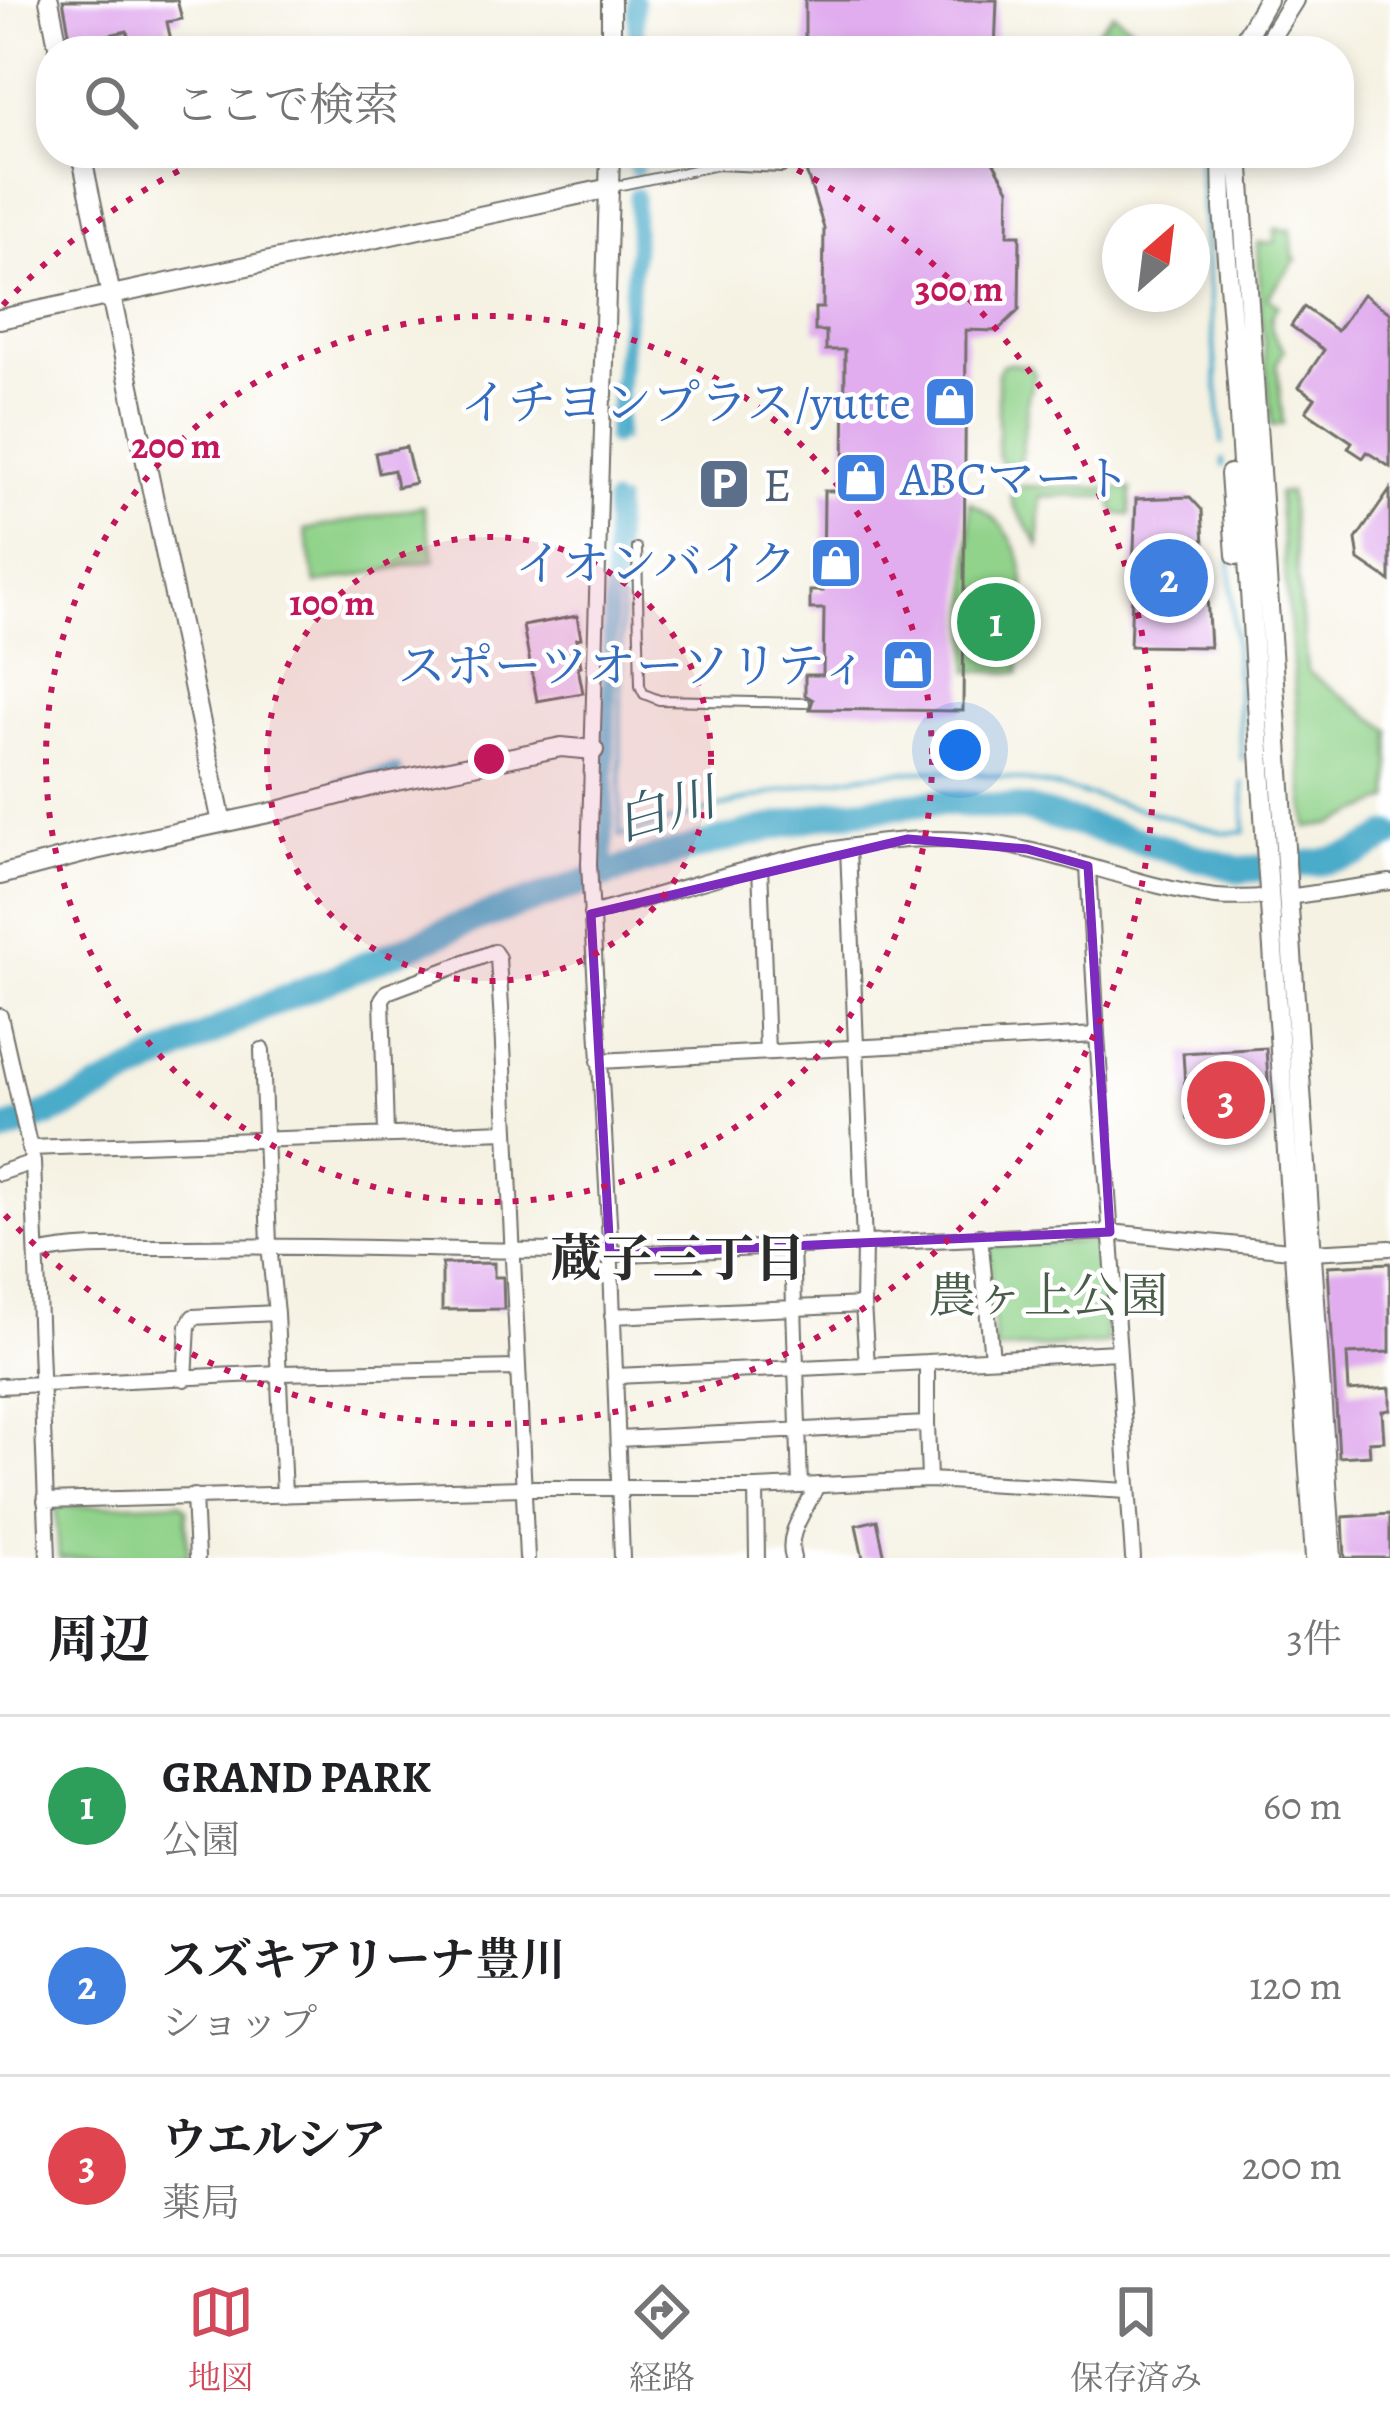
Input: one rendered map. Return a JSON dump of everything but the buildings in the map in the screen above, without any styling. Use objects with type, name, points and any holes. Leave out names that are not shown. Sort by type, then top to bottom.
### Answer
[{"type":"street","points":[[49,0],[56,36]]},
{"type":"street","points":[[611,0],[611,36]]},
{"type":"street","points":[[1247,36],[1267,0]]},
{"type":"street","points":[[1271,36],[1294,0]]},
{"type":"street","points":[[84,168],[221,817]]},
{"type":"street","points":[[610,168],[589,864],[622,1558]]},
{"type":"street","points":[[1222,168],[1255,654],[1279,891],[1315,1558]]},
{"type":"street","points":[[1240,168],[1275,845]]},
{"type":"street","points":[[0,319],[610,188]]},
{"type":"street","points":[[1230,474],[1238,582],[1255,654]]},
{"type":"street","points":[[0,875],[221,817],[560,747],[594,750]]},
{"type":"street","points":[[590,906],[760,866],[908,839],[967,840],[1028,849],[1176,891],[1221,898],[1390,882]]},
{"type":"street","points":[[848,848],[867,1365]]},
{"type":"street","points":[[760,866],[767,1052]]},
{"type":"street","points":[[1088,866],[1133,1558]]},
{"type":"street","points":[[386,1134],[382,999],[387,992],[494,952],[498,958],[526,1558]]},
{"type":"street","points":[[0,1016],[31,1155],[48,1558]]},
{"type":"street","points":[[598,1061],[1097,1035]]},
{"type":"street","points":[[262,1050],[284,1495]]},
{"type":"street","points":[[0,1173],[31,1155],[506,1131]]},
{"type":"street","points":[[38,1254],[269,1245],[610,1253],[1110,1232],[1302,1251],[1390,1248]]},
{"type":"street","points":[[980,1237],[992,1358]]},
{"type":"street","points":[[792,1246],[800,1485]]},
{"type":"street","points":[[1302,1251],[1332,1558]]},
{"type":"street","points":[[612,1316],[863,1305]]},
{"type":"street","points":[[184,1379],[188,1326],[193,1317],[276,1312]]},
{"type":"street","points":[[615,1376],[1117,1352]]},
{"type":"street","points":[[927,1362],[928,1480]]},
{"type":"street","points":[[0,1386],[517,1368]]},
{"type":"street","points":[[618,1439],[927,1424]]},
{"type":"street","points":[[45,1501],[523,1488],[756,1488],[928,1480],[1128,1491]]},
{"type":"street","points":[[793,1558],[789,1550],[793,1529],[817,1485]]},
{"type":"street","points":[[756,1488],[757,1558]]},
{"type":"street","points":[[194,1496],[197,1558]]},
{"type":"lane","points":[[610,188],[704,168]]},
{"type":"lane","points":[[637,548],[640,686],[644,694],[659,700],[805,703]]},
{"type":"highlighted area","points":[[908,839],[1027,849],[1088,866],[1110,1232],[610,1254],[591,914]]},
{"type":"green space","points":[[1113,13],[1144,36],[1085,36]]},
{"type":"green space","points":[[1275,229],[1291,230],[1296,259],[1268,297],[1278,305],[1272,328],[1284,350],[1277,363],[1283,424],[1272,426],[1258,243],[1275,242]]},
{"type":"green space","points":[[1008,363],[1029,366],[1035,374],[1020,467],[1004,468],[998,456],[998,373]]},
{"type":"green space","points":[[1021,486],[1131,489],[1130,515],[1113,509],[1113,497],[1040,496],[1039,545],[1011,497]]},
{"type":"green space","points":[[1289,492],[1307,671],[1390,730],[1390,799],[1333,824],[1307,828],[1278,493]]},
{"type":"green space","points":[[970,502],[993,517],[1019,555],[1025,599],[1019,673],[969,671]]},
{"type":"green space","points":[[423,506],[435,560],[316,584],[305,530]]},
{"type":"green space","name":"農ヶ上公園","points":[[1100,1241],[1107,1344],[995,1350],[989,1246]]},
{"type":"green space","points":[[180,1502],[186,1508],[188,1558],[59,1558],[59,1507]]},
{"type":"waterway","points":[[635,0],[635,36]]},
{"type":"waterway","points":[[642,0],[642,36]]},
{"type":"waterway","points":[[1199,168],[1222,443]]},
{"type":"waterway","points":[[623,439],[641,193]]},
{"type":"waterway","points":[[613,438],[636,248],[636,195]]},
{"type":"waterway","points":[[1223,460],[1223,466]]},
{"type":"waterway","points":[[622,500],[620,836],[795,788],[929,771],[1037,783],[1225,833],[1245,832],[1243,783]]},
{"type":"waterway","points":[[606,874],[612,502]]},
{"type":"waterway","points":[[1230,561],[1242,759]]},
{"type":"waterway","points":[[342,785],[395,772]]},
{"type":"waterway","name":"白川","points":[[0,1132],[63,1108],[259,1009],[471,921],[640,863],[832,813],[938,802],[1027,809],[1241,870],[1322,862],[1359,853],[1390,835]]},
{"type":"place","name":"イチヨンプラス/yutte","points":[[950,402]]},
{"type":"place","name":"ABCマート","points":[[861,478]]},
{"type":"place","name":"E","points":[[724,484]]},
{"type":"place","name":"イオンバイク","points":[[836,563]]},
{"type":"place","name":"スズキアリーナ豊川","points":[[1169,578]]},
{"type":"place","name":"GRAND PARK","points":[[996,622]]},
{"type":"place","name":"スポーツオーソリティ","points":[[908,665]]},
{"type":"place","name":"ウエルシア","points":[[1226,1100]]},
{"type":"district","name":"蔵子三丁目","points":[[678,1258]]}]
